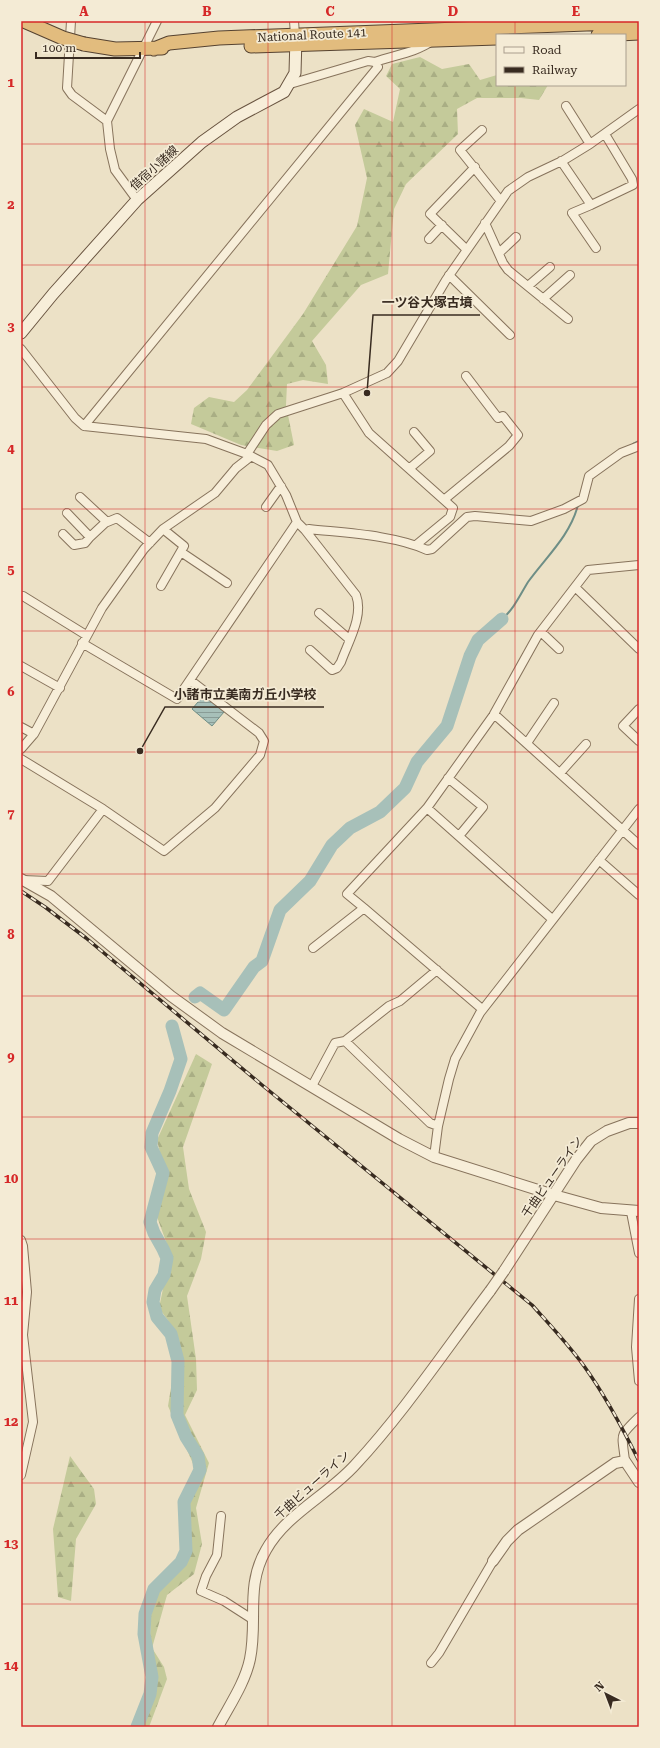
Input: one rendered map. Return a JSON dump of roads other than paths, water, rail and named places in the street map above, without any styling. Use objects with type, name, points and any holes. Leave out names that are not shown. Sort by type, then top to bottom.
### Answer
[{"type":"highway","name":"National Route 141","points":[[24,21],[63,38],[84,44],[115,49],[149,49],[169,43],[296,40],[618,28],[639,33]]},
{"type":"highway","name":"National Route 141","points":[[601,34],[639,22]]},
{"type":"highway","name":"National Route 141","points":[[296,40],[433,41],[496,38]]},
{"type":"main road","points":[[290,84],[295,73],[296,40]]},
{"type":"main road","name":"借宿小諸線","points":[[21,333],[53,294],[137,200],[202,142],[237,117],[284,92],[290,84]]},
{"type":"street","points":[[71,21],[67,88],[72,95],[107,121]]},
{"type":"street","points":[[137,200],[116,170],[110,149],[107,121],[149,49],[157,21]]},
{"type":"street","points":[[294,21],[296,40]]},
{"type":"street","points":[[290,84],[368,61],[375,62],[393,55],[421,49],[433,41]]},
{"type":"street","points":[[84,426],[378,67],[375,62]]},
{"type":"street","points":[[566,106],[590,144]]},
{"type":"street","points":[[21,749],[34,734],[102,608],[150,543],[163,529],[215,493],[248,456],[266,425],[278,414],[343,393],[386,373],[398,361],[449,275],[500,200],[517,184],[590,144],[639,109]]},
{"type":"street","points":[[482,130],[460,150],[500,200]]},
{"type":"street","points":[[596,248],[572,213],[591,206],[633,185],[632,179],[605,134]]},
{"type":"street","points":[[561,161],[591,206]]},
{"type":"street","points":[[466,249],[430,214],[474,167]]},
{"type":"street","points":[[485,222],[508,270],[568,319]]},
{"type":"street","points":[[429,239],[442,225]]},
{"type":"street","points":[[499,253],[516,237]]},
{"type":"street","points":[[528,286],[550,266]]},
{"type":"street","points":[[449,275],[510,335]]},
{"type":"street","points":[[543,299],[570,275]]},
{"type":"street","points":[[21,349],[75,418],[84,426],[206,439],[268,465],[281,486],[297,522],[356,595],[359,605],[358,615],[342,662],[337,668],[332,670],[310,650]]},
{"type":"street","points":[[445,499],[509,446],[518,435],[503,416],[498,418],[466,376]]},
{"type":"street","points":[[343,393],[369,433],[445,499],[453,508],[450,517],[416,545]]},
{"type":"street","points":[[410,468],[430,451],[414,432]]},
{"type":"street","points":[[305,530],[308,529],[355,534],[416,545],[427,550],[432,549],[467,517],[474,516],[531,521],[564,509],[582,499],[588,476],[621,453],[639,446]]},
{"type":"street","points":[[266,507],[281,486]]},
{"type":"street","points":[[80,497],[107,522]]},
{"type":"street","points":[[67,513],[90,537]]},
{"type":"street","points":[[63,534],[74,545],[85,543],[107,522],[116,518],[150,543]]},
{"type":"street","points":[[23,596],[84,639],[177,699],[297,522]]},
{"type":"street","points":[[161,586],[184,546],[163,529]]},
{"type":"street","points":[[181,552],[227,583]]},
{"type":"street","points":[[482,1009],[347,894],[427,808],[495,713],[541,632],[588,570],[639,565]]},
{"type":"street","points":[[575,587],[639,649]]},
{"type":"street","points":[[319,613],[350,639]]},
{"type":"street","points":[[541,632],[559,649]]},
{"type":"street","points":[[21,666],[60,688]]},
{"type":"street","points":[[21,759],[103,810],[164,851],[215,808],[260,754],[264,741],[259,733],[190,680]]},
{"type":"street","points":[[527,743],[554,703]]},
{"type":"street","points":[[639,709],[622,726],[639,741]]},
{"type":"street","points":[[495,713],[494,714],[639,845]]},
{"type":"street","points":[[21,727],[34,734]]},
{"type":"street","points":[[560,773],[586,744]]},
{"type":"street","points":[[448,778],[483,807],[459,836]]},
{"type":"street","points":[[427,808],[552,919]]},
{"type":"street","points":[[434,1157],[438,1126],[449,1078],[456,1059],[482,1009],[639,809]]},
{"type":"street","points":[[22,879],[48,881],[103,810]]},
{"type":"street","points":[[599,860],[639,895]]},
{"type":"street","points":[[22,879],[51,896],[171,996],[222,1033],[399,1139],[434,1157],[554,1195],[601,1208],[635,1211],[639,1253]]},
{"type":"street","points":[[313,948],[364,908]]},
{"type":"street","points":[[312,1086],[335,1043],[345,1041],[389,1006],[400,1001],[437,970]]},
{"type":"street","points":[[345,1041],[430,1123],[438,1126]]},
{"type":"street","name":"千曲ビューライン","points":[[218,1727],[247,1670],[251,1651],[254,1581],[258,1564],[274,1537],[287,1524],[340,1480],[365,1454],[490,1291],[576,1160],[591,1142],[607,1130],[639,1123]]},
{"type":"street","points":[[21,1240],[24,1246],[27,1292],[23,1335],[32,1422],[21,1475]]},
{"type":"street","points":[[639,1299],[636,1347],[639,1381]]},
{"type":"street","points":[[639,1416],[624,1432],[621,1439],[625,1461],[639,1482]]},
{"type":"street","points":[[431,1662],[439,1653],[493,1561],[507,1541],[518,1530],[596,1475],[615,1463],[625,1461]]},
{"type":"street","points":[[221,1516],[217,1555],[206,1576],[201,1591],[224,1601],[252,1619]]},
{"type":"water","points":[[204,695],[224,712],[212,726],[192,709]]},
{"type":"waterway","points":[[633,444],[639,441]]},
{"type":"waterway","points":[[502,619],[513,606],[528,582],[557,546],[569,527],[578,505]]},
{"type":"waterway","points":[[195,997],[200,993],[224,1010],[254,967],[262,961],[280,910],[310,881],[332,845],[350,828],[380,812],[405,788],[417,762],[447,726],[470,656],[478,640],[502,619]]},
{"type":"waterway","points":[[137,1727],[150,1694],[152,1677],[144,1634],[145,1614],[154,1589],[181,1562],[186,1551],[184,1502],[200,1470],[198,1456],[186,1437],[177,1415],[178,1361],[171,1334],[157,1317],[153,1302],[155,1290],[164,1275],[167,1258],[150,1222],[163,1173],[151,1147],[152,1133],[170,1091],[181,1059],[172,1026]]},
{"type":"railway","points":[[21,891],[86,938],[262,1085],[532,1305],[572,1350],[592,1377],[627,1437],[639,1461]]},
{"type":"place","name":"一ツ谷大塚古墳","points":[[367,393]]},
{"type":"place","name":"小諸市立美南ガ丘小学校","points":[[140,751]]}]
